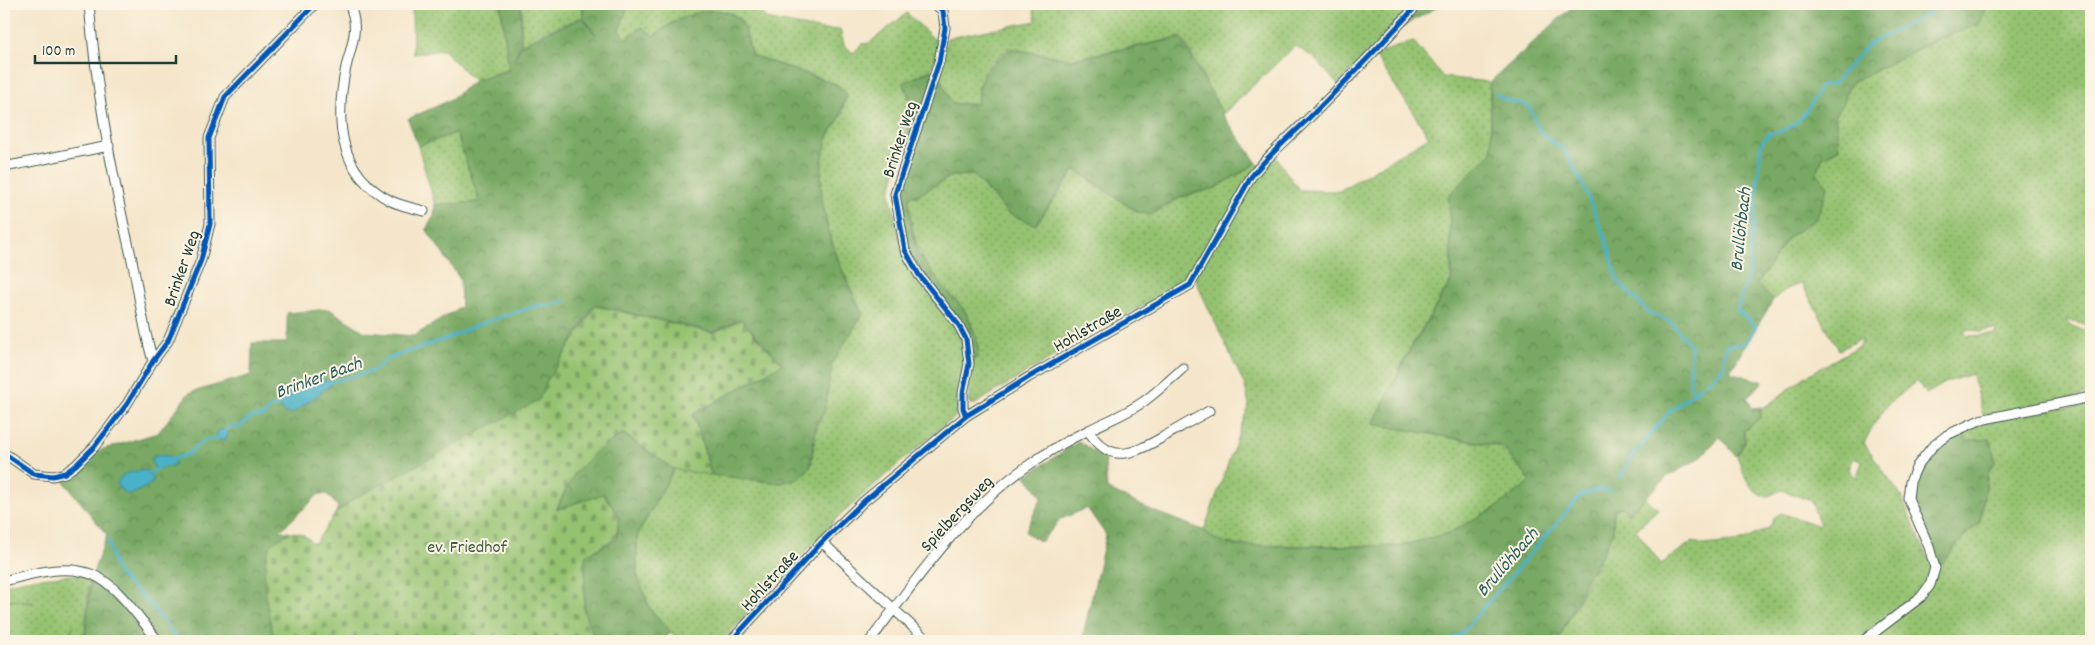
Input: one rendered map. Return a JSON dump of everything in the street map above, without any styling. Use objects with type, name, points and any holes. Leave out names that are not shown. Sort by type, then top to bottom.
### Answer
[{"type":"street","points":[[89,4],[98,90],[122,220],[147,341],[153,361]]},
{"type":"street","name":"Brinker Weg","points":[[4,453],[34,474],[52,476],[65,472],[76,465],[95,446],[127,404],[153,361],[168,341],[201,260],[210,224],[210,138],[225,97],[315,4]]},
{"type":"street","points":[[349,4],[353,13],[355,38],[346,66],[340,106],[340,127],[343,141],[354,169],[371,187],[392,202],[424,211]]},
{"type":"street","name":"Brinker Weg","points":[[935,4],[943,12],[945,28],[939,62],[895,194],[905,250],[919,274],[958,324],[966,339],[969,364],[962,393],[963,408],[966,416]]},
{"type":"street","name":"Hohlstraße","points":[[731,641],[822,542],[863,502],[966,416],[1029,377],[1190,285],[1251,177],[1263,161],[1282,145],[1378,49],[1418,4]]},
{"type":"street","points":[[4,167],[109,146]]},
{"type":"street","name":"Spielbergsweg","points":[[870,641],[952,537],[995,492],[1025,467],[1062,444],[1142,403],[1183,368]]},
{"type":"street","points":[[1863,641],[1921,597],[1930,584],[1935,568],[1929,547],[1908,498],[1910,482],[1917,466],[1932,447],[1947,435],[1980,420],[2091,397]]},
{"type":"street","points":[[1088,430],[1094,440],[1102,447],[1113,452],[1125,454],[1143,449],[1209,411]]},
{"type":"street","points":[[822,542],[928,641]]},
{"type":"street","points":[[4,581],[52,570],[69,569],[89,572],[115,588],[158,641]]},
{"type":"green space","points":[[414,4],[500,4],[509,69],[473,80],[443,50],[413,54],[412,13]]},
{"type":"green space","points":[[501,4],[521,4],[520,46],[514,60],[521,46],[550,31],[583,18],[596,35],[584,18],[583,4],[629,4],[619,30],[626,39],[642,27],[654,36],[684,18],[706,11],[717,11],[728,13],[738,18],[745,31],[751,55],[837,85],[847,94],[837,122],[827,140],[822,162],[821,185],[823,207],[834,251],[862,314],[832,364],[824,413],[816,424],[810,467],[797,480],[780,483],[712,475],[694,414],[783,364],[741,319],[713,332],[595,305],[547,381],[540,400],[352,500],[335,514],[338,507],[327,494],[319,494],[280,531],[289,532],[281,538],[270,622],[275,641],[85,641],[91,578],[107,535],[61,478],[79,469],[97,451],[158,433],[189,393],[251,375],[252,343],[287,343],[287,313],[329,309],[365,332],[414,336],[461,307],[460,279],[426,229],[434,216],[435,205],[479,202],[478,196],[456,133],[418,146],[408,119],[448,101],[474,81],[509,70]]},
{"type":"green space","points":[[522,4],[582,4],[583,17],[549,30],[521,45]]},
{"type":"green space","points":[[629,4],[745,4],[760,8],[766,19],[823,30],[840,29],[844,45],[853,53],[862,44],[869,43],[907,13],[938,43],[932,69],[903,83],[914,109],[890,193],[902,250],[963,339],[965,362],[958,410],[954,418],[906,457],[835,520],[722,641],[679,641],[650,609],[637,574],[637,536],[674,469],[780,483],[797,480],[811,467],[817,425],[824,413],[832,363],[863,314],[835,251],[824,207],[821,185],[822,162],[827,140],[839,120],[847,94],[837,84],[751,55],[742,22],[739,18],[729,13],[707,11],[695,13],[673,23],[654,36],[642,27],[625,39],[619,30]]},
{"type":"green space","points":[[1032,4],[1412,4],[1338,84],[1313,57],[1295,46],[1223,114],[1182,37],[1071,59],[1010,48],[995,59],[985,71],[979,85],[977,104],[952,104],[939,77],[947,38],[1036,21]]},
{"type":"green space","points":[[1423,4],[1442,4],[1401,28]]},
{"type":"green space","points":[[1573,4],[1982,4],[1985,11],[1979,24],[1936,40],[1852,82],[1847,89],[1845,100],[1835,115],[1839,148],[1823,157],[1816,172],[1828,186],[1817,218],[1788,237],[1757,284],[1773,300],[1730,372],[1763,382],[1747,398],[1752,408],[1761,407],[1760,418],[1743,431],[1745,442],[1736,456],[1720,436],[1700,458],[1668,476],[1628,514],[1622,507],[1614,509],[1613,533],[1588,578],[1558,641],[1084,641],[1083,636],[1106,535],[1087,508],[1061,519],[1041,542],[1025,532],[1042,497],[1026,476],[1079,441],[1105,460],[1107,489],[1153,511],[1203,530],[1216,540],[1237,546],[1400,546],[1449,533],[1498,506],[1531,481],[1502,446],[1373,424],[1409,352],[1452,280],[1449,195],[1492,152],[1490,82]]},
{"type":"green space","points":[[1982,4],[2091,4],[2091,326],[2065,320],[2072,327],[2091,331],[2091,394],[1983,415],[1972,374],[1947,382],[1926,394],[1917,381],[1889,403],[1864,443],[1901,496],[1928,559],[1942,563],[1964,537],[1980,522],[1988,473],[1995,462],[1990,439],[1966,441],[1964,430],[1975,424],[1983,425],[1985,422],[2091,403],[2091,641],[1558,641],[1613,533],[1614,510],[1622,507],[1628,514],[1645,497],[1658,509],[1636,530],[1661,564],[1693,541],[1703,545],[1742,541],[1769,528],[1775,517],[1781,513],[1820,526],[1811,501],[1782,490],[1766,497],[1750,486],[1737,456],[1745,443],[1744,431],[1760,418],[1761,408],[1768,405],[1803,378],[1860,345],[1862,338],[1839,350],[1801,283],[1783,291],[1773,300],[1757,284],[1789,237],[1817,218],[1828,186],[1816,172],[1823,157],[1839,149],[1835,115],[1852,82],[1936,40],[1979,24],[1985,11]],"holes":[[[1995,329],[1996,334],[1968,336],[1963,330],[1981,331]],[[1854,458],[1862,462],[1856,478],[1849,469]]]},
{"type":"green space","points":[[1181,38],[1223,115],[1257,163],[1215,188],[1182,196],[1151,214],[1137,212],[1075,169],[1035,225],[1008,213],[973,175],[952,176],[917,195],[909,197],[911,226],[918,253],[942,286],[963,308],[970,321],[979,352],[973,363],[968,338],[922,274],[908,251],[897,196],[910,156],[904,148],[915,109],[903,83],[932,70],[942,82],[952,104],[977,104],[982,78],[996,60],[1011,49],[1070,60]]},
{"type":"green space","points":[[1413,41],[1443,77],[1489,82],[1492,152],[1449,195],[1451,280],[1408,352],[1373,424],[1501,447],[1531,481],[1498,506],[1449,533],[1400,546],[1236,545],[1216,540],[1204,530],[1249,405],[1245,386],[1198,286],[1194,272],[1187,283],[1097,330],[975,404],[970,404],[971,373],[973,362],[978,353],[976,338],[966,313],[934,276],[922,256],[914,235],[908,197],[917,196],[952,176],[973,175],[1007,213],[1036,225],[1075,170],[1137,212],[1151,215],[1182,197],[1216,188],[1257,163],[1262,168],[1275,156],[1299,190],[1339,191],[1429,137],[1376,57],[1382,52]]},
{"type":"green space","points":[[456,133],[480,202],[435,205],[418,146]]},
{"type":"green space","name":"ev. Friedhof","points":[[596,306],[713,333],[741,320],[782,364],[693,414],[711,475],[674,469],[623,433],[590,457],[575,474],[556,510],[603,494],[619,517],[616,538],[585,556],[584,612],[595,641],[275,641],[267,606],[265,579],[267,554],[271,545],[292,532],[303,535],[313,543],[316,542],[335,514],[352,500],[539,400],[547,381]]},
{"type":"green space","points":[[1964,430],[1966,441],[1990,439],[1995,462],[1988,473],[1980,522],[1964,536],[1942,563],[1936,560],[1913,508],[1910,496],[1911,485],[1915,475],[1928,457],[1946,441]]},
{"type":"green space","points":[[623,434],[674,469],[637,536],[637,575],[650,609],[671,633],[663,641],[595,641],[584,612],[585,556],[617,539],[619,517],[604,494],[557,509],[573,475],[591,454]]},
{"type":"green space","points":[[71,575],[90,577],[84,641],[66,641],[74,625],[65,641],[4,641],[4,585],[30,579]]},
{"type":"water","points":[[325,380],[331,381],[332,384],[292,414],[284,413],[281,408],[284,399],[288,395]]},
{"type":"water","points":[[222,429],[228,435],[222,441],[216,435]]},
{"type":"water","points":[[158,455],[171,457],[175,465],[156,469],[150,460]]},
{"type":"water","points":[[146,470],[153,479],[151,484],[131,495],[122,491],[117,485],[125,474]]},
{"type":"waterway","name":"Brullöhbach","points":[[1620,478],[1629,461],[1669,412],[1723,369],[1726,346],[1747,343],[1756,326],[1737,310],[1749,275],[1761,144],[1769,134],[1796,123],[1807,110],[1822,85],[1832,85],[1869,44],[1929,14],[1937,4]]},
{"type":"waterway","points":[[1497,94],[1503,99],[1529,106],[1541,133],[1565,151],[1584,187],[1606,239],[1618,281],[1649,313],[1671,322],[1691,346],[1690,387],[1697,391]]},
{"type":"waterway","name":"Brinker Bach","points":[[328,383],[375,370],[387,359],[451,337],[476,325],[539,305],[550,306],[565,301]]},
{"type":"waterway","name":"Brinker Bach","points":[[171,460],[188,454],[203,441],[217,438],[230,426],[238,428],[251,417],[264,416],[270,408],[286,403]]},
{"type":"waterway","name":"Brinker Bach","points":[[149,474],[159,467]]},
{"type":"waterway","name":"Brullöhbach","points":[[1448,641],[1461,634],[1580,496],[1599,489],[1610,491]]},
{"type":"waterway","points":[[109,541],[117,571],[151,606],[178,641]]},
{"type":"cycle path","points":[[4,453],[34,474],[53,476],[65,473],[95,446],[127,404],[153,361],[168,341],[201,260],[210,224],[209,138],[225,97],[315,4]]},
{"type":"cycle path","points":[[935,4],[943,11],[945,28],[939,62],[895,194],[905,250],[919,275],[958,324],[966,339],[969,364],[963,393],[963,408],[966,416]]},
{"type":"cycle path","points":[[731,641],[822,542],[863,502],[966,416],[1029,377],[1190,285],[1251,177],[1418,4]]}]
